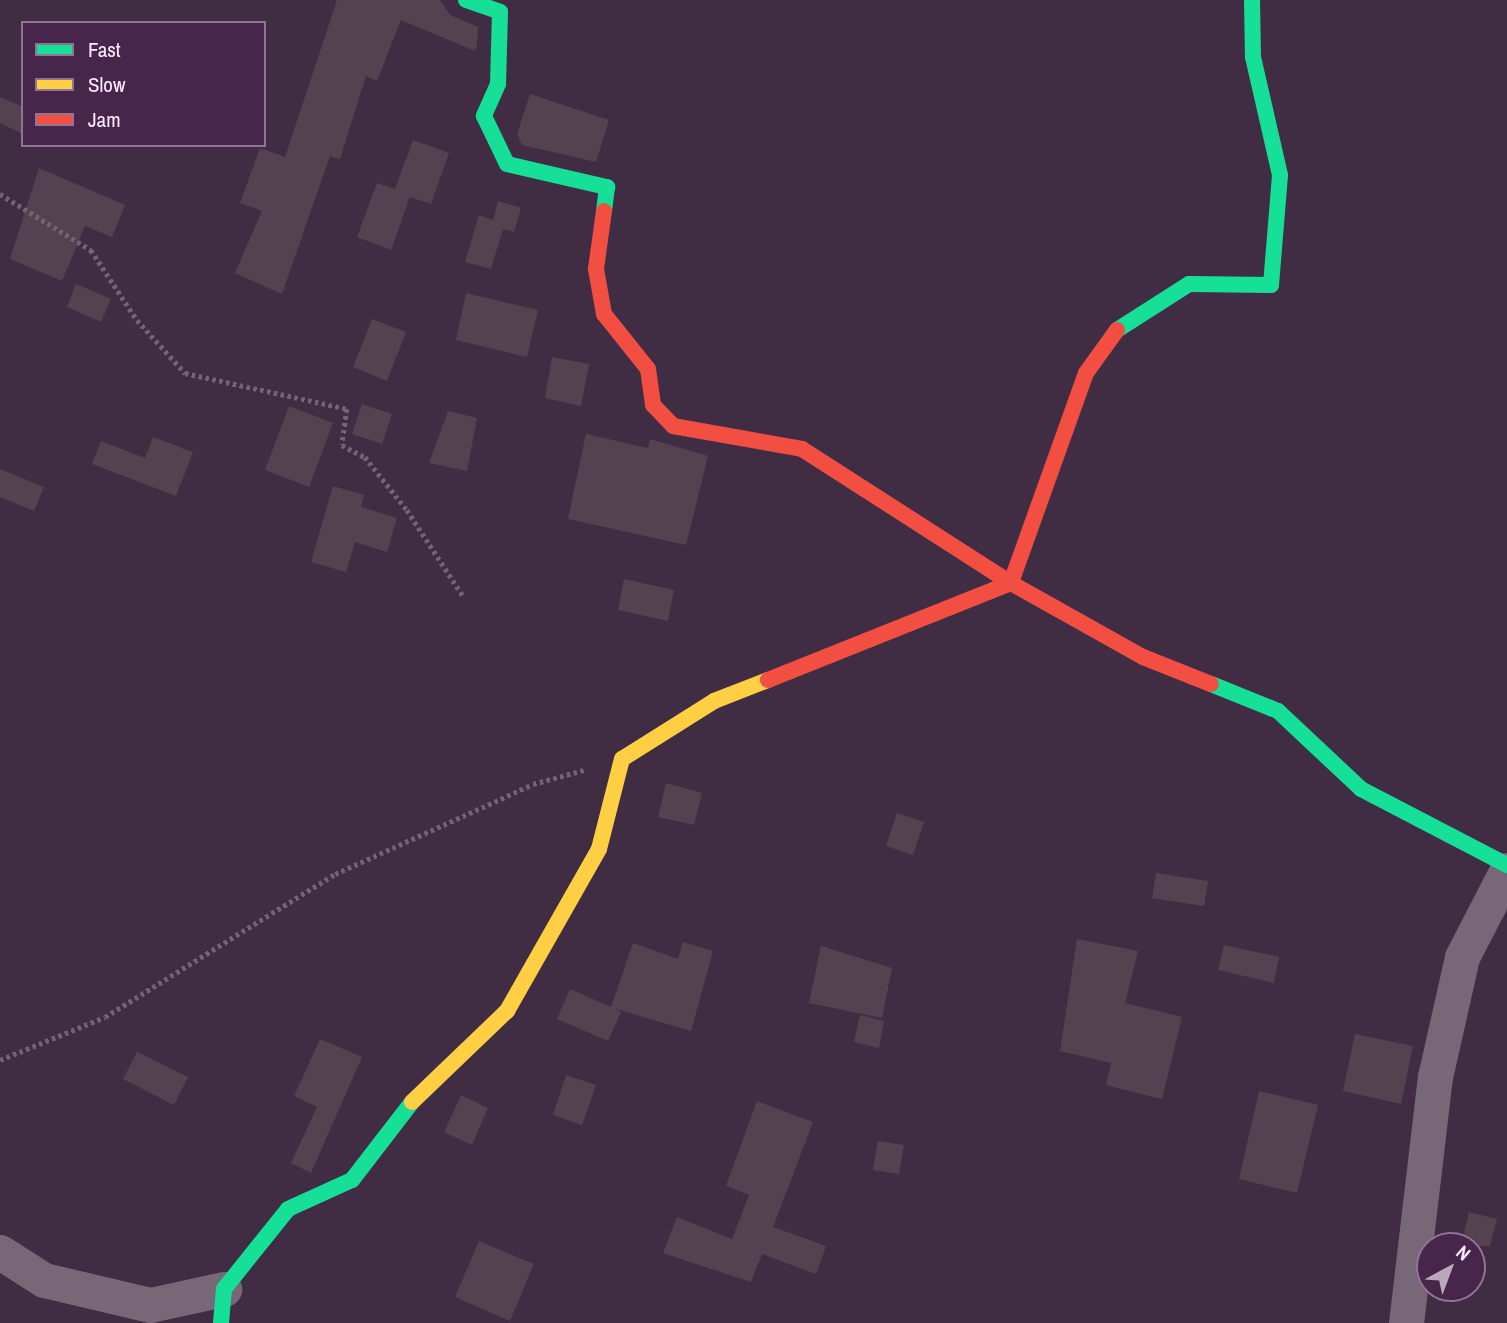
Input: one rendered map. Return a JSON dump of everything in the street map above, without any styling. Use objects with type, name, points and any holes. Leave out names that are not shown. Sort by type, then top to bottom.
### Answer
[{"type":"street","points":[[466,0],[500,12],[498,84],[484,116],[507,164],[607,187],[596,269],[604,314],[648,369],[660,412],[685,429],[802,449],[1011,583],[1143,657],[1278,711],[1361,789],[1507,865]]},
{"type":"street","points":[[0,1252],[44,1280],[150,1305],[222,1306],[288,1209],[352,1180],[393,1121],[508,1011],[599,849],[622,759],[714,701],[1011,583],[1086,373],[1118,328],[1189,285],[1271,285],[1280,175],[1253,57],[1252,0]]},
{"type":"street","points":[[1406,1323],[1435,1077],[1462,957],[1507,870]]},
{"type":"path","points":[[0,194],[91,250],[138,320],[185,373],[347,409],[342,445],[365,457],[399,499],[463,596]]},
{"type":"path","points":[[0,1060],[105,1017],[335,874],[533,784],[622,759]]},
{"type":"building","points":[[337,0],[440,0],[450,15],[478,27],[477,45],[475,51],[401,20],[377,81],[366,76],[340,159],[330,156],[282,294],[235,273],[262,211],[240,203],[260,148],[285,157]]},
{"type":"building","points":[[530,94],[609,120],[596,162],[522,145],[517,134]]},
{"type":"building","points":[[0,97],[21,106],[21,133],[0,123]]},
{"type":"building","points":[[413,140],[449,153],[431,204],[410,197],[391,250],[357,237],[377,183],[395,189]]},
{"type":"building","points":[[39,168],[125,205],[112,237],[85,226],[62,281],[10,259]]},
{"type":"building","points":[[498,201],[521,208],[514,232],[503,229],[491,269],[465,262],[479,215],[493,220]]},
{"type":"building","points":[[76,284],[111,299],[101,322],[67,307]]},
{"type":"building","points":[[466,293],[538,310],[527,357],[456,340]]},
{"type":"building","points":[[372,319],[406,332],[387,381],[353,367]]},
{"type":"building","points":[[552,357],[589,364],[581,406],[545,398]]},
{"type":"building","points":[[362,404],[392,414],[382,444],[352,434]]},
{"type":"building","points":[[289,406],[333,423],[309,487],[265,470]]},
{"type":"building","points":[[448,411],[477,418],[467,471],[429,463]]},
{"type":"building","points":[[586,434],[648,448],[650,439],[708,456],[686,545],[568,519]]},
{"type":"building","points":[[153,437],[193,452],[176,496],[92,464],[101,441],[145,458]]},
{"type":"building","points":[[0,469],[44,487],[34,511],[0,497]]},
{"type":"building","points":[[333,486],[364,495],[361,507],[397,518],[387,552],[355,542],[346,572],[311,562]]},
{"type":"building","points":[[624,579],[674,590],[668,621],[618,610]]},
{"type":"building","points":[[666,783],[702,793],[694,825],[658,817]]},
{"type":"building","points":[[897,813],[924,822],[913,855],[886,846]]},
{"type":"building","points":[[1156,873],[1208,881],[1204,906],[1152,898]]},
{"type":"building","points":[[1077,939],[1138,951],[1125,1003],[1182,1017],[1162,1099],[1106,1085],[1111,1063],[1060,1051]]},
{"type":"building","points":[[683,942],[713,951],[691,1031],[616,1009],[621,1012],[608,1041],[557,1019],[570,989],[611,1007],[633,943],[678,959]]},
{"type":"building","points":[[1224,945],[1279,957],[1274,983],[1218,970]]},
{"type":"building","points":[[821,946],[892,968],[882,1018],[809,1003]]},
{"type":"building","points":[[860,1015],[884,1021],[879,1048],[854,1042]]},
{"type":"building","points":[[1355,1034],[1413,1046],[1401,1104],[1343,1091]]},
{"type":"building","points":[[320,1039],[362,1057],[311,1173],[291,1163],[317,1107],[294,1096]]},
{"type":"building","points":[[137,1052],[188,1077],[174,1105],[123,1079]]},
{"type":"building","points":[[566,1075],[596,1085],[582,1125],[553,1115]]},
{"type":"building","points":[[1259,1091],[1318,1105],[1297,1193],[1239,1179]]},
{"type":"building","points":[[461,1095],[488,1108],[472,1145],[444,1132]]},
{"type":"building","points":[[757,1101],[813,1122],[773,1227],[826,1246],[816,1274],[762,1254],[751,1282],[663,1253],[677,1217],[732,1239],[749,1195],[726,1186]]},
{"type":"building","points":[[878,1141],[904,1145],[899,1174],[873,1170]]},
{"type":"building","points":[[1469,1212],[1497,1219],[1490,1246],[1486,1246],[1486,1232],[1464,1232]]},
{"type":"building","points":[[479,1241],[534,1264],[510,1321],[455,1297]]},
{"type":"traffic: fast","points":[[466,0],[500,12],[498,84],[484,116],[507,164],[607,187],[604,211]]},
{"type":"traffic: fast","points":[[1117,330],[1189,284],[1271,285],[1280,175],[1253,57],[1252,0]]},
{"type":"traffic: fast","points":[[1211,684],[1278,711],[1361,789],[1507,865]]},
{"type":"traffic: fast","points":[[221,1323],[224,1289],[288,1209],[352,1180],[412,1102]]},
{"type":"traffic: slow","points":[[412,1102],[507,1011],[599,849],[622,759],[714,701],[768,680]]},
{"type":"traffic: jam","points":[[604,211],[596,269],[604,314],[648,369],[653,405],[673,426],[802,449],[1011,583]]},
{"type":"traffic: jam","points":[[1117,330],[1086,373],[1011,583],[1143,657],[1211,684]]},
{"type":"traffic: jam","points":[[768,680],[1011,583]]}]
